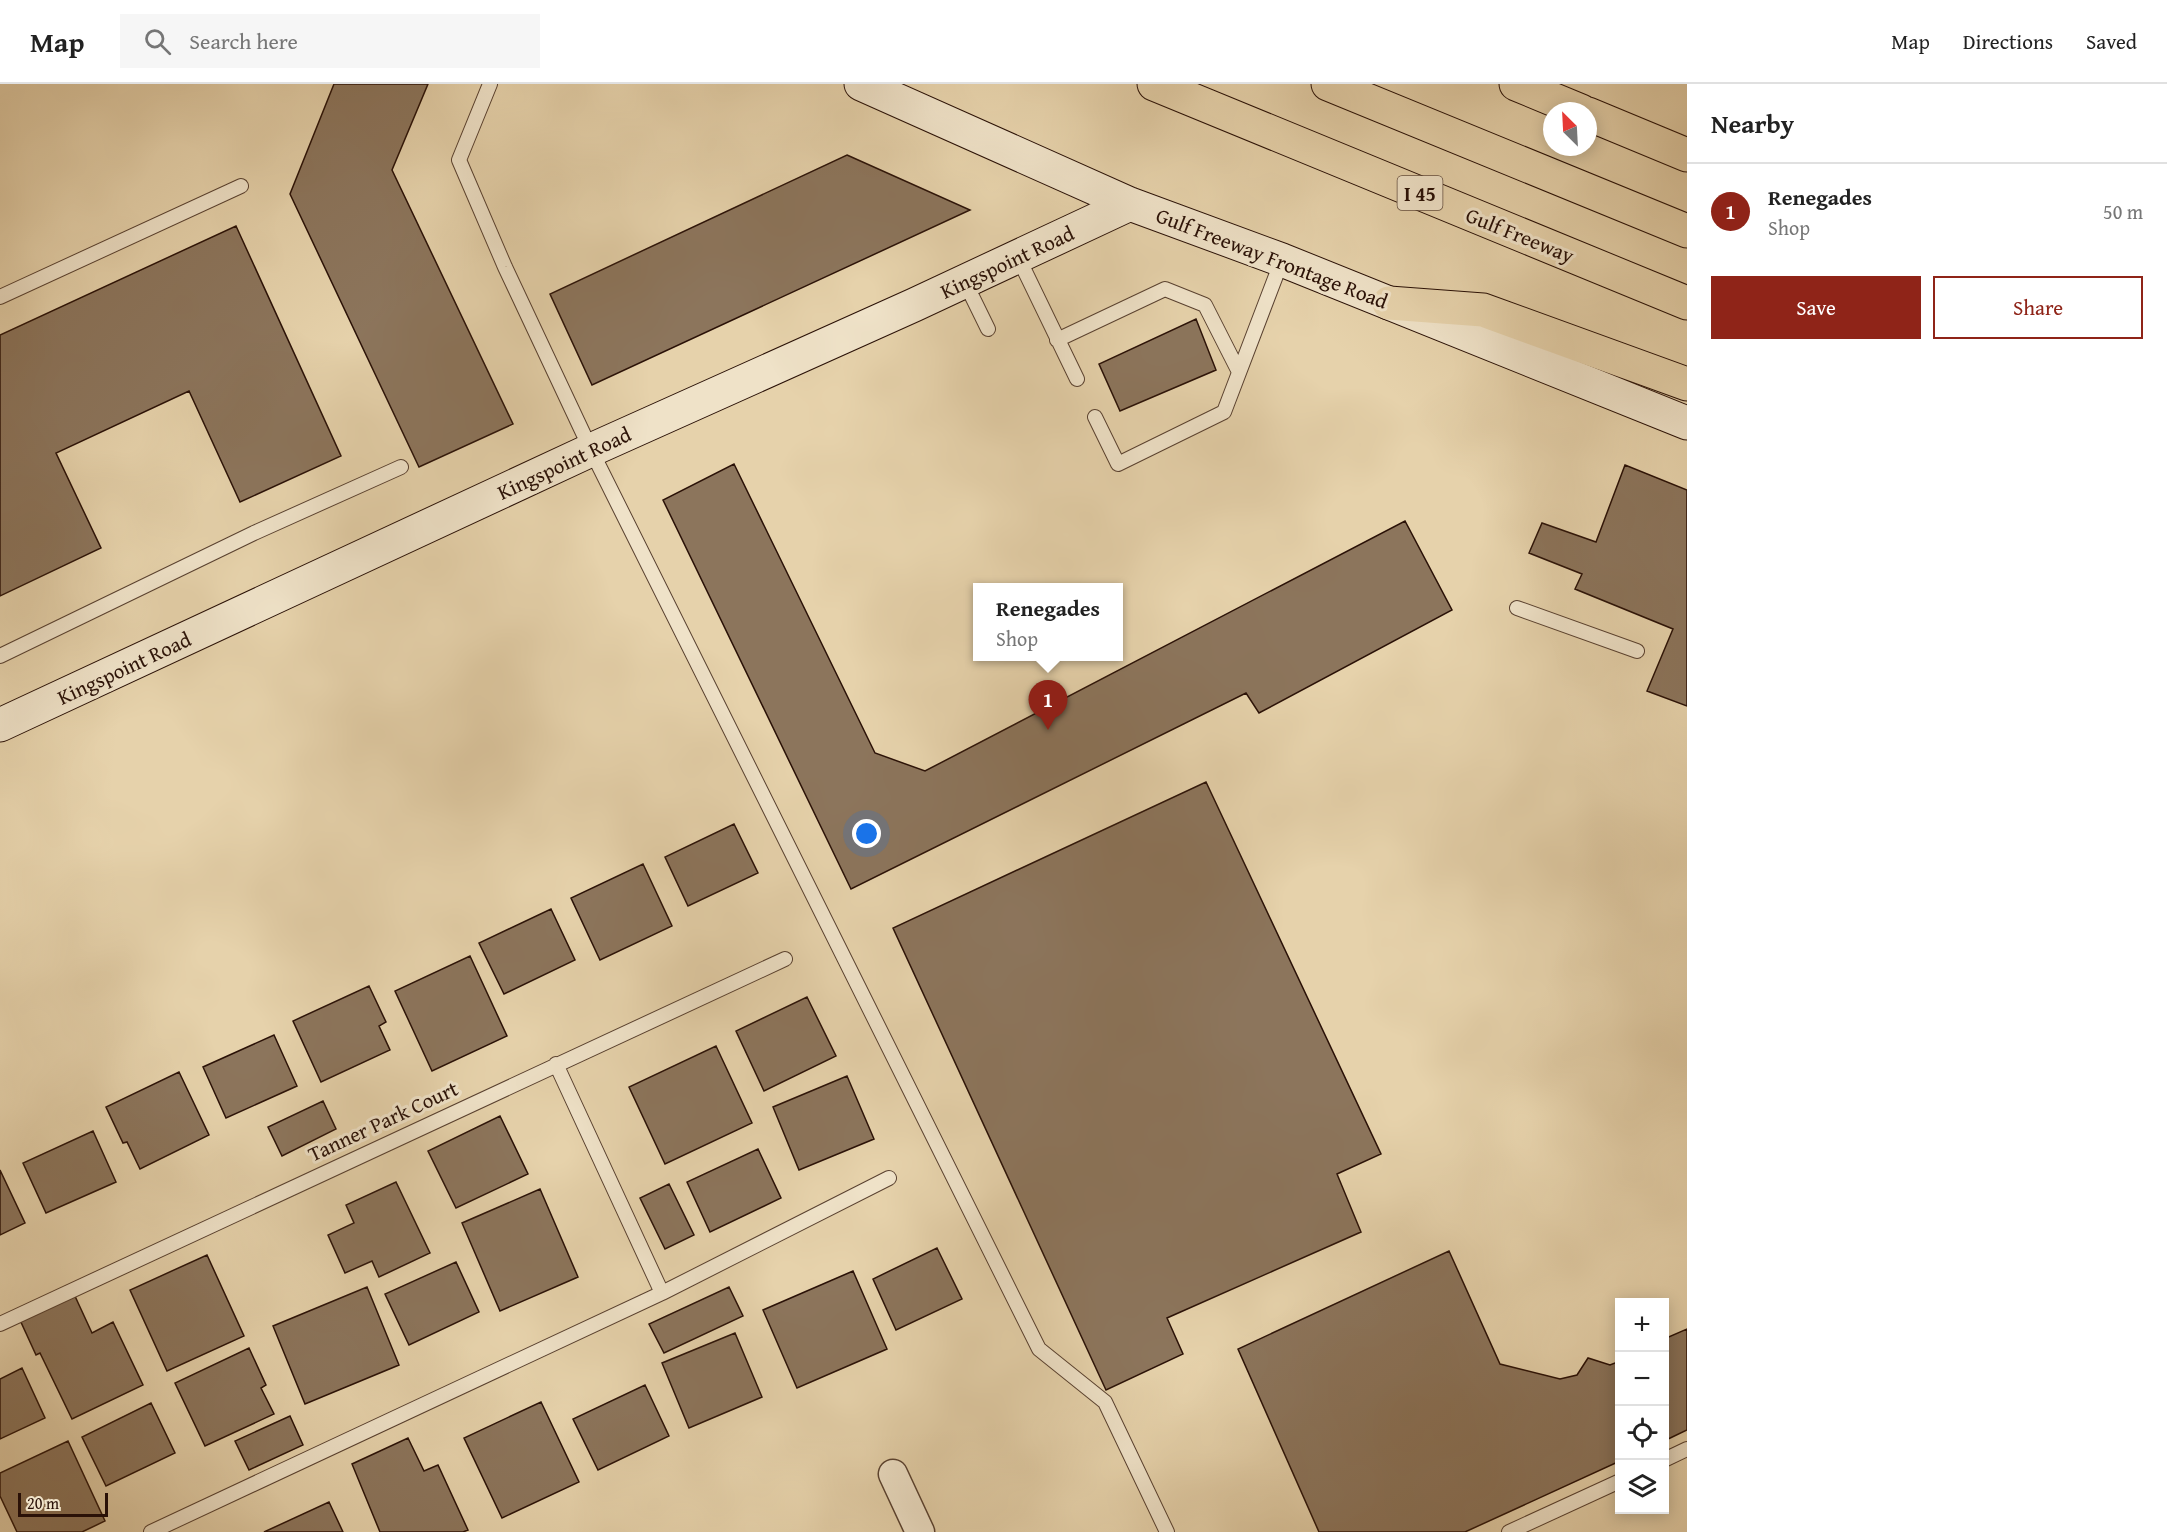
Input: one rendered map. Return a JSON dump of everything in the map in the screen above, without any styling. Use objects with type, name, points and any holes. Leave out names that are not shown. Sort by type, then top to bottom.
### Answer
[{"type":"highway","name":"Gulf Freeway","points":[[1154,84],[1687,303]]},
{"type":"highway","points":[[1328,84],[1687,231]]},
{"type":"highway","points":[[1516,84],[1559,102]]},
{"type":"highway","points":[[1597,118],[1687,154]]},
{"type":"highway","points":[[1389,303],[1483,310],[1687,384]]},
{"type":"street","name":"Gulf Freeway Frontage Road","points":[[861,84],[1130,204],[1282,260],[1687,423]]},
{"type":"street","name":"Kingspoint Road","points":[[0,725],[591,450],[965,282],[1130,204]]},
{"type":"street","points":[[892,1474],[920,1532]]},
{"type":"lane","points":[[490,84],[459,160],[505,267],[591,450],[1039,1349],[1106,1402],[1167,1532]]},
{"type":"lane","points":[[0,297],[241,186]]},
{"type":"lane","points":[[1017,257],[1077,379]]},
{"type":"lane","points":[[1095,417],[1118,465],[1224,412],[1282,260]]},
{"type":"lane","points":[[965,282],[988,329]]},
{"type":"lane","points":[[1057,340],[1165,289],[1205,305],[1239,372]]},
{"type":"lane","points":[[0,656],[254,533],[401,467]]},
{"type":"lane","points":[[1517,608],[1637,651]]},
{"type":"lane","name":"Tanner Park Court","points":[[0,1323],[785,959]]},
{"type":"lane","points":[[556,1064],[662,1293]]},
{"type":"lane","points":[[151,1532],[662,1293],[889,1178]]},
{"type":"lane","points":[[1669,1458],[1687,1449]]},
{"type":"lane","points":[[1509,1532],[1615,1483]]},
{"type":"building","points":[[334,84],[428,84],[392,170],[513,424],[419,467],[290,194]]},
{"type":"building","points":[[847,155],[970,210],[592,385],[550,294]]},
{"type":"building","points":[[236,226],[341,456],[240,502],[189,391],[56,453],[101,548],[0,596],[0,335]]},
{"type":"building","points":[[1196,319],[1216,370],[1120,411],[1099,364]]},
{"type":"building","points":[[734,464],[875,753],[925,771],[1405,521],[1452,610],[1259,713],[1246,693],[851,889],[663,500]]},
{"type":"building","points":[[1625,465],[1687,490],[1687,706],[1647,691],[1673,629],[1575,589],[1582,574],[1529,553],[1542,523],[1596,542]]},
{"type":"building","points":[[1206,782],[1381,1154],[1337,1174],[1361,1232],[1167,1318],[1183,1354],[1106,1390],[893,928]]},
{"type":"building","points":[[734,824],[758,873],[688,906],[665,857]]},
{"type":"building","points":[[643,864],[672,926],[600,960],[571,898]]},
{"type":"building","points":[[551,909],[575,960],[504,994],[479,943]]},
{"type":"building","points":[[470,956],[507,1036],[432,1071],[395,991]]},
{"type":"building","points":[[369,986],[386,1022],[379,1026],[390,1050],[321,1082],[293,1021]]},
{"type":"building","points":[[807,997],[836,1056],[764,1091],[736,1031]]},
{"type":"building","points":[[274,1035],[297,1086],[226,1118],[203,1067]]},
{"type":"building","points":[[716,1046],[752,1123],[665,1164],[629,1087]]},
{"type":"building","points":[[179,1072],[209,1135],[140,1169],[127,1142],[123,1143],[106,1107]]},
{"type":"building","points":[[847,1076],[874,1139],[799,1170],[773,1107]]},
{"type":"building","points":[[323,1101],[336,1129],[282,1156],[268,1127]]},
{"type":"building","points":[[500,1116],[528,1174],[456,1208],[428,1151]]},
{"type":"building","points":[[93,1131],[116,1182],[46,1213],[23,1163]]},
{"type":"building","points":[[758,1149],[781,1198],[710,1232],[687,1182]]},
{"type":"building","points":[[0,1170],[25,1223],[0,1235]]},
{"type":"building","points":[[396,1182],[430,1253],[379,1277],[372,1261],[345,1273],[328,1235],[354,1223],[346,1205]]},
{"type":"building","points":[[669,1184],[694,1235],[665,1249],[640,1198]]},
{"type":"building","points":[[540,1189],[578,1277],[500,1311],[462,1223]]},
{"type":"building","points":[[937,1248],[962,1299],[896,1330],[873,1279]]},
{"type":"building","points":[[1449,1251],[1500,1364],[1560,1379],[1577,1375],[1588,1358],[1610,1365],[1615,1363],[1615,1463],[1465,1532],[1319,1532],[1238,1349]]},
{"type":"building","points":[[207,1255],[244,1336],[167,1371],[130,1290]]},
{"type":"building","points":[[456,1262],[479,1312],[409,1345],[385,1294]]},
{"type":"building","points":[[853,1271],[887,1349],[797,1388],[763,1310]]},
{"type":"building","points":[[367,1287],[399,1365],[305,1404],[273,1326]]},
{"type":"building","points":[[729,1287],[743,1316],[664,1353],[649,1324]]},
{"type":"building","points":[[74,1294],[92,1333],[113,1322],[143,1385],[72,1419],[40,1353],[36,1355],[20,1320]]},
{"type":"building","points":[[1687,1329],[1687,1430],[1669,1439],[1669,1352],[1669,1337]]},
{"type":"building","points":[[735,1333],[762,1397],[689,1428],[662,1363]]},
{"type":"building","points":[[249,1348],[266,1385],[261,1388],[274,1414],[205,1446],[175,1383]]},
{"type":"building","points":[[22,1368],[45,1418],[0,1439],[0,1379]]},
{"type":"building","points":[[645,1385],[669,1436],[598,1470],[573,1419]]},
{"type":"building","points":[[541,1402],[579,1482],[502,1518],[464,1438]]},
{"type":"building","points":[[151,1403],[175,1453],[106,1486],[82,1437]]},
{"type":"building","points":[[290,1416],[303,1445],[249,1470],[235,1441]]},
{"type":"building","points":[[408,1438],[424,1471],[438,1465],[468,1530],[463,1532],[380,1532],[352,1464]]},
{"type":"building","points":[[68,1441],[105,1521],[82,1532],[17,1532],[0,1496],[0,1473]]},
{"type":"building","points":[[329,1502],[343,1532],[264,1532]]},
{"type":"place","name":"Renegades","points":[[1048,730]]}]
